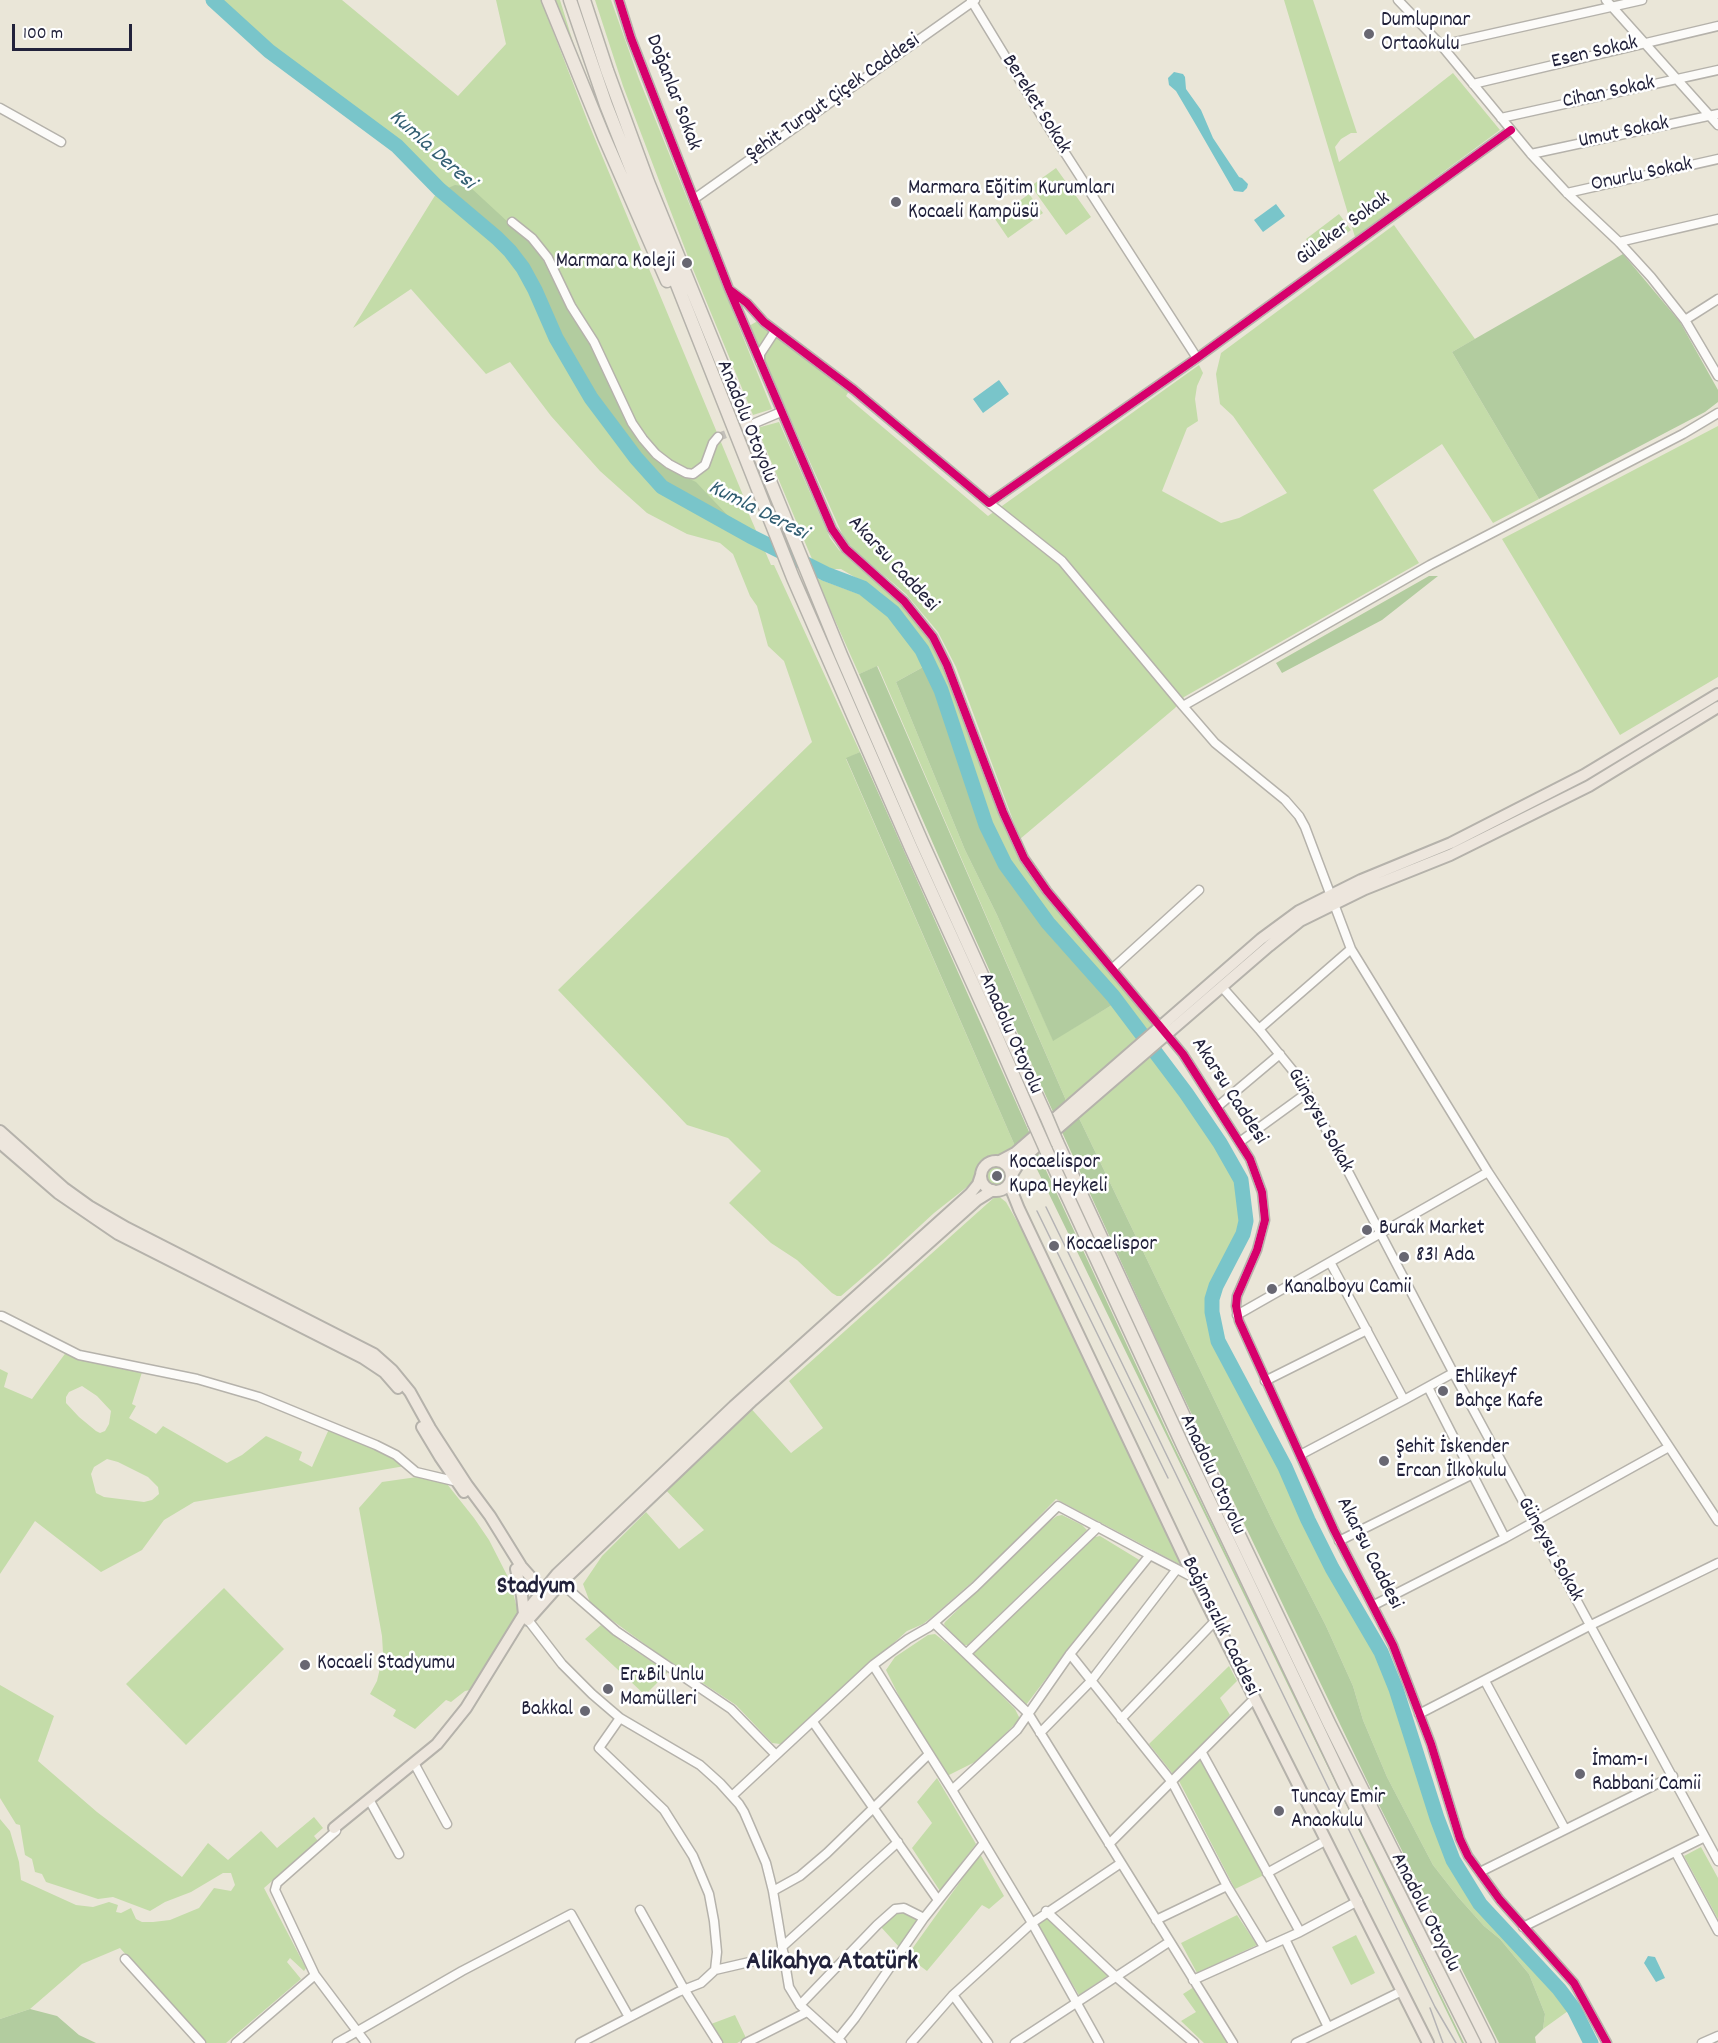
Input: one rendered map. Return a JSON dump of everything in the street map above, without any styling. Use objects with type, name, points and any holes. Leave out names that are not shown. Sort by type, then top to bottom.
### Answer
[{"type":"highway","points":[[548,0],[650,245],[715,382]]},
{"type":"highway","name":"Anadolu Otoyolu","points":[[570,0],[606,105],[793,578],[910,848],[1034,1123],[1052,1146],[1329,1723],[1489,2043]]},
{"type":"highway","name":"Anadolu Otoyolu","points":[[584,0],[648,182],[787,524],[922,842],[1046,1116],[1052,1146],[1188,1455],[1350,1796],[1474,2043]]},
{"type":"main road","points":[[1164,1029],[1222,987],[1300,921],[1361,880],[1451,843],[1584,776],[1718,694]]},
{"type":"main road","points":[[737,1409],[977,1200],[1010,1180],[1021,1160],[1110,1077],[1261,939],[1299,911],[1365,889],[1450,855],[1589,786],[1718,707]]},
{"type":"main road","points":[[335,1830],[371,1803],[437,1744],[466,1708],[526,1617],[559,1579],[737,1409],[970,1194],[989,1163],[1000,1161],[1015,1153],[1110,1077]]},
{"type":"main road","points":[[0,1131],[64,1188],[89,1206],[127,1228],[374,1354],[392,1370],[410,1392],[461,1482],[519,1568],[543,1598]]},
{"type":"main road","points":[[0,1143],[58,1193],[118,1234],[363,1358],[384,1372],[400,1390],[440,1457],[461,1482]]},
{"type":"main road","points":[[1000,1161],[1007,1165],[1010,1180]]},
{"type":"main road","points":[[981,1175],[984,1184],[1018,1207]]},
{"type":"main road","name":"Bağımsızlık Caddesi","points":[[1010,1180],[1018,1207],[1215,1622],[1428,2043]]},
{"type":"main road","points":[[519,1568],[540,1576],[559,1579]]},
{"type":"main road","points":[[519,1568],[526,1617]]},
{"type":"main road","points":[[335,1830],[416,1765]]},
{"type":"street","name":"Doğanlar Sokak","points":[[619,0],[631,38],[694,199]]},
{"type":"street","points":[[1399,0],[1442,45],[1530,154],[1651,277],[1686,320],[1718,376]]},
{"type":"street","points":[[1442,45],[1610,3],[1642,0]]},
{"type":"street","name":"Şehit Turgut Çiçek Caddesi","points":[[694,199],[973,1]]},
{"type":"street","name":"Bereket Sokak","points":[[973,1],[1047,126],[1197,358]]},
{"type":"street","points":[[1610,3],[1677,79],[1714,115],[1718,125]]},
{"type":"street","name":"Esen Sokak","points":[[1473,84],[1645,42],[1718,27]]},
{"type":"street","name":"Cihan Sokak","points":[[1501,118],[1718,70]]},
{"type":"street","points":[[0,108],[61,142]]},
{"type":"street","name":"Umut Sokak","points":[[1530,154],[1714,115]]},
{"type":"street","name":"Güleker Sokak","points":[[989,504],[1197,358],[1511,130]]},
{"type":"street","name":"Onurlu Sokak","points":[[1567,193],[1718,159]]},
{"type":"street","name":"Akarsu Caddesi","points":[[694,199],[761,367],[832,530],[846,549],[915,612],[940,649],[1003,813],[1024,858],[1053,898],[1184,1054],[1250,1159],[1262,1192],[1264,1220],[1257,1250],[1239,1288],[1237,1315],[1264,1381],[1339,1541],[1393,1645],[1419,1714],[1460,1839],[1480,1872],[1523,1927],[1574,1983],[1607,2043]]},
{"type":"street","points":[[1619,242],[1718,219]]},
{"type":"street","points":[[512,222],[542,249],[548,258],[571,306],[594,342],[632,423],[656,454],[669,464],[693,474],[705,465],[713,443],[718,437]]},
{"type":"street","points":[[729,289],[747,303],[764,322],[854,390],[989,504],[1062,561],[1215,743],[1285,800],[1299,816],[1351,949],[1488,1172],[1718,1521]]},
{"type":"street","points":[[1686,320],[1718,299]]},
{"type":"street","points":[[761,367],[760,354],[775,330]]},
{"type":"street","points":[[755,423],[781,412]]},
{"type":"street","points":[[1183,706],[1430,565],[1683,434],[1718,413]]},
{"type":"street","points":[[1113,968],[1199,890]]},
{"type":"street","points":[[1259,1029],[1351,949]]},
{"type":"street","name":"Güneysu Sokak","points":[[1222,987],[1298,1077],[1453,1373],[1718,1861]]},
{"type":"street","points":[[1217,1107],[1280,1054]]},
{"type":"street","points":[[1240,1141],[1307,1093]]},
{"type":"street","points":[[1237,1315],[1488,1172]]},
{"type":"street","points":[[1330,1262],[1404,1400]]},
{"type":"street","points":[[1,1315],[79,1354],[197,1379],[292,1409],[396,1455],[416,1472],[461,1482]]},
{"type":"street","points":[[1264,1381],[1367,1330]]},
{"type":"street","points":[[1300,1455],[1453,1373]]},
{"type":"street","points":[[1428,1387],[1505,1538]]},
{"type":"street","points":[[1374,1605],[1505,1538],[1669,1447]]},
{"type":"street","points":[[1339,1541],[1473,1474]]},
{"type":"street","points":[[732,1796],[873,1665],[934,1623],[1006,1558],[1058,1506],[1194,1578]]},
{"type":"street","points":[[967,1653],[1098,1527]]},
{"type":"street","points":[[952,1790],[1017,1730],[1070,1654],[1150,1555]]},
{"type":"street","points":[[1419,1714],[1591,1625],[1718,1563]]},
{"type":"street","points":[[1040,1733],[1091,1681],[1177,1569]]},
{"type":"street","points":[[559,1579],[616,1631],[731,1709],[776,1755]]},
{"type":"street","points":[[526,1617],[571,1674],[620,1718],[706,1770],[732,1796],[744,1812],[757,1840],[773,1891],[789,1987],[800,2005],[840,2041],[924,1918],[984,1843]]},
{"type":"street","points":[[1121,1719],[1215,1622]]},
{"type":"street","points":[[934,1623],[1028,1713],[1233,2043]]},
{"type":"street","points":[[1070,1654],[1172,1782],[1227,1886],[1264,1947]]},
{"type":"street","points":[[873,1665],[1032,1923],[1099,2043]]},
{"type":"street","points":[[1485,1681],[1565,1829]]},
{"type":"street","points":[[1109,1844],[1254,1699]]},
{"type":"street","points":[[620,1718],[598,1748],[664,1810],[693,1856],[705,1885],[712,1912],[717,1952],[716,1970]]},
{"type":"street","points":[[813,1722],[938,1900]]},
{"type":"street","points":[[1202,1753],[1299,1932]]},
{"type":"street","points":[[773,1891],[807,1870],[875,1809],[929,1754]]},
{"type":"street","points":[[416,1765],[447,1824]]},
{"type":"street","points":[[1480,1872],[1673,1776]]},
{"type":"street","points":[[371,1803],[399,1854]]},
{"type":"street","points":[[335,1830],[277,1883],[275,1890],[315,1975],[366,2043]]},
{"type":"street","points":[[1523,1927],[1705,1837]]},
{"type":"street","points":[[1267,1872],[1325,1841]]},
{"type":"street","points":[[580,2043],[684,1989],[701,1983],[716,1970],[783,1950],[898,1842]]},
{"type":"street","points":[[1676,1853],[1718,1931]]},
{"type":"street","points":[[911,2043],[953,1995],[1046,1911],[1121,1863]]},
{"type":"street","points":[[1156,1920],[1227,1886]]},
{"type":"street","points":[[1193,1980],[1285,1939],[1358,1901]]},
{"type":"street","points":[[800,2005],[895,1909],[904,1908],[924,1918]]},
{"type":"street","points":[[640,1910],[684,1989],[718,2043]]},
{"type":"street","points":[[1046,1911],[1115,1976],[1194,2043]]},
{"type":"street","points":[[338,2043],[462,1971],[571,1914],[629,2018]]},
{"type":"street","points":[[1285,1939],[1328,2027]]},
{"type":"street","points":[[1015,2043],[1169,1942]]},
{"type":"street","points":[[125,1959],[201,2043]]},
{"type":"street","points":[[236,2043],[315,1975]]},
{"type":"street","points":[[1296,2043],[1402,1991]]},
{"type":"street","points":[[953,1995],[988,2043]]},
{"type":"street","points":[[746,2043],[807,2012]]},
{"type":"street","points":[[1702,2043],[1718,2036]]},
{"type":"green space","points":[[213,0],[342,0],[458,96],[506,44],[496,0],[541,0],[588,122],[750,512],[748,512],[860,752],[846,759],[1015,1146],[1001,1158],[985,1163],[972,1183],[934,1213],[841,1296],[832,1293],[797,1260],[771,1243],[729,1203],[761,1171],[728,1138],[687,1125],[558,990],[812,742],[784,661],[768,646],[757,606],[750,596],[733,554],[720,543],[687,534],[647,513],[600,471],[551,416],[510,362],[486,374],[411,289],[353,328],[439,189],[397,146],[269,51]]},
{"type":"green space","points":[[553,0],[560,0],[585,81]]},
{"type":"green space","points":[[595,0],[611,0],[639,79],[772,409],[753,415],[690,262],[623,86]]},
{"type":"green space","points":[[1284,0],[1313,0],[1357,133],[1351,133],[1341,139],[1335,147],[1339,162],[1453,73],[1500,130],[1355,237]]},
{"type":"green space","points":[[1056,168],[1091,217],[1066,235],[1031,186]]},
{"type":"green space","points":[[455,185],[470,187],[536,248],[594,349],[627,423],[637,439],[660,463],[696,482],[731,519],[703,508],[659,481],[634,451],[598,404],[572,357],[544,295],[525,263],[489,224],[446,189]]},
{"type":"green space","points":[[1029,194],[1043,213],[1008,238],[995,219]]},
{"type":"green space","points":[[1339,214],[1351,230],[1318,255],[1306,239]]},
{"type":"green space","points":[[1394,225],[1475,339],[1452,352],[1539,499],[1493,523],[1442,444],[1373,490],[1419,563],[1184,697],[1175,708],[1020,839],[956,667],[938,632],[906,594],[855,551],[844,538],[749,326],[761,319],[851,388],[846,396],[988,516],[1199,365],[1203,373],[1197,386],[1195,399],[1198,421],[1187,428],[1162,491],[1221,523],[1239,518],[1287,493],[1233,416],[1220,404],[1216,374],[1221,353]]},
{"type":"green space","points":[[1623,254],[1680,322],[1718,390],[1718,402],[1705,412],[1539,499],[1452,352]]},
{"type":"green space","points":[[779,422],[830,538],[839,550],[905,608],[929,640],[940,660],[1024,858],[1159,1023],[1149,1032],[1054,923],[1012,867],[992,826],[937,667],[921,640],[903,616],[880,592],[841,569],[829,569],[812,559],[757,428]]},
{"type":"green space","points":[[1718,426],[1718,677],[1620,735],[1502,539]]},
{"type":"green space","points":[[1429,576],[1438,576],[1382,620],[1282,673],[1276,663]]},
{"type":"green space","points":[[816,578],[869,598],[888,614],[908,637],[925,666],[896,682],[965,850],[1053,1040],[1112,1005],[1139,1041],[1066,1105],[1065,1098],[878,666],[859,674]]},
{"type":"green space","points":[[877,666],[1065,1098],[1066,1105],[1054,1114],[859,674]]},
{"type":"green space","points":[[925,666],[987,841],[1029,907],[1058,945],[1089,976],[1112,1005],[1053,1041],[997,915],[965,850],[896,682]]},
{"type":"green space","points":[[860,752],[1030,1134],[1015,1146],[846,758]]},
{"type":"green space","points":[[1150,1055],[1214,1142],[1238,1181],[1243,1219],[1212,1284],[1208,1299],[1209,1319],[1222,1363],[1262,1432],[1325,1563],[1380,1658],[1446,1856],[1458,1879],[1483,1916],[1558,1996],[1568,2011],[1543,2029],[1545,2014],[1529,1974],[1500,1939],[1484,1926],[1458,1897],[1433,1865],[1387,1777],[1363,1720],[1353,1686],[1326,1626],[1275,1526],[1079,1118]]},
{"type":"green space","points":[[1079,1118],[1275,1526],[1326,1626],[1353,1686],[1363,1720],[1387,1777],[1433,1865],[1458,1897],[1484,1926],[1500,1939],[1529,1974],[1545,2014],[1543,2029],[1535,2037],[1536,2043],[1499,2043],[1373,1793],[1163,1354],[1062,1132]]},
{"type":"green space","points":[[1038,1153],[1169,1436],[1464,2043],[1032,1159]]},
{"type":"green space","points":[[996,1164],[1004,1168],[1008,1176],[1004,1184],[996,1188],[988,1184],[984,1176],[988,1168]]},
{"type":"green space","points":[[997,1195],[1006,1202],[1022,1230],[1181,1565],[1056,1499],[993,1564],[932,1617],[907,1631],[787,1741],[780,1744],[772,1743],[736,1705],[657,1653],[591,1605],[583,1584],[602,1556],[646,1512],[679,1549],[704,1530],[661,1485],[747,1404],[791,1453],[823,1428],[789,1381]]},
{"type":"green space","points":[[67,1351],[143,1369],[132,1404],[136,1406],[129,1418],[156,1434],[163,1426],[227,1463],[242,1455],[266,1436],[302,1452],[299,1460],[312,1467],[329,1429],[364,1443],[405,1466],[194,1502],[164,1520],[142,1550],[101,1572],[35,1521],[0,1574],[0,1369],[8,1373],[4,1387],[32,1399]],"holes":[[[82,1386],[97,1396],[111,1411],[109,1424],[105,1431],[100,1433],[96,1431],[66,1403],[69,1392]],[[107,1459],[148,1477],[158,1487],[159,1494],[152,1500],[144,1502],[104,1497],[96,1493],[91,1474],[94,1467]]]},
{"type":"green space","points":[[417,1477],[447,1484],[474,1518],[489,1540],[510,1581],[519,1616],[475,1689],[465,1691],[451,1702],[446,1700],[415,1729],[393,1716],[396,1710],[370,1694],[377,1681],[380,1668],[383,1653],[382,1636],[359,1508],[382,1482]]},
{"type":"green space","points":[[1062,1515],[1087,1530],[968,1645],[964,1645],[946,1627],[945,1622],[1050,1521]]},
{"type":"green space","points":[[1100,1536],[1141,1561],[1073,1643],[1026,1705],[973,1654],[1095,1537]]},
{"type":"green space","name":"Kocaeli Stadyumu","points":[[224,1588],[284,1649],[186,1745],[126,1684]]},
{"type":"green space","points":[[601,1625],[668,1672],[645,1695],[585,1639]]},
{"type":"green space","points":[[935,1634],[964,1657],[1015,1709],[1020,1719],[979,1760],[947,1776],[902,1702],[886,1670],[895,1657],[928,1635]]},
{"type":"green space","points":[[1229,1666],[1237,1681],[1220,1698],[1230,1715],[1173,1774],[1149,1744]]},
{"type":"green space","points":[[0,1685],[54,1716],[38,1761],[97,1812],[182,1877],[208,1843],[228,1860],[261,1831],[277,1848],[314,1817],[323,1828],[314,1836],[318,1841],[264,1888],[306,1968],[304,1971],[290,1958],[287,1962],[301,1979],[226,2043],[204,2043],[120,1948],[82,1964],[30,2009],[0,2019],[0,1819],[10,1831],[19,1862],[21,1880],[76,1905],[93,1907],[109,1902],[118,1905],[116,1912],[121,1913],[131,1908],[136,1919],[142,1922],[170,1920],[199,1908],[214,1888],[231,1891],[235,1885],[231,1873],[223,1873],[191,1892],[165,1902],[150,1911],[113,1897],[98,1899],[46,1882],[42,1874],[35,1872],[32,1859],[25,1855],[20,1825],[16,1824],[0,1798]]},
{"type":"green space","points":[[1202,1758],[1264,1875],[1235,1889],[1179,1781]]},
{"type":"green space","points":[[937,1778],[976,1844],[940,1891],[912,1848],[932,1823],[917,1802]]},
{"type":"green space","points":[[1701,1847],[1718,1878],[1718,1919],[1684,1856]]},
{"type":"green space","points":[[980,1854],[1004,1896],[989,1909],[982,1905],[927,1971],[907,1956]]},
{"type":"green space","points":[[903,1911],[915,1916],[917,1920],[900,1948],[881,1927],[895,1913]]},
{"type":"green space","points":[[1237,1915],[1257,1945],[1197,1973],[1181,1943]]},
{"type":"green space","points":[[1047,1916],[1109,1975],[1079,1995],[1036,1924]]},
{"type":"green space","points":[[1356,1935],[1375,1973],[1351,1985],[1332,1947]]},
{"type":"green space","points":[[1194,1987],[1228,2043],[1204,2043],[1181,2021],[1196,2012],[1183,1994]]},
{"type":"green space","points":[[30,2009],[57,2016],[79,2035],[96,2043],[0,2043],[0,2019]]},
{"type":"green space","points":[[735,2015],[746,2038],[737,2043],[723,2043],[711,2024]]},
{"type":"water","points":[[1174,72],[1183,74],[1185,77],[1186,89],[1201,110],[1213,138],[1239,177],[1248,184],[1243,192],[1234,191],[1176,91],[1169,85],[1168,78]]},
{"type":"water","points":[[1276,204],[1285,216],[1263,232],[1254,220]]},
{"type":"water","points":[[999,380],[1009,394],[983,413],[973,399]]},
{"type":"water","points":[[1648,1956],[1655,1957],[1665,1978],[1656,1982],[1644,1963]]},
{"type":"waterway","name":"Kumla Deresi","points":[[213,0],[269,51],[397,146],[439,189],[510,251],[523,268],[556,338],[591,398],[636,458],[662,487],[750,536],[826,574],[863,588],[893,612],[922,650],[941,690],[986,825],[1005,864],[1048,923],[1113,996],[1186,1093],[1220,1143],[1241,1180],[1246,1221],[1243,1234],[1216,1286],[1212,1299],[1212,1312],[1218,1341],[1285,1467],[1332,1568],[1381,1652],[1396,1689],[1437,1818],[1453,1860],[1480,1904],[1559,1989],[1574,2009],[1591,2043]]},
{"type":"tunnel","points":[[718,437],[752,424]]},
{"type":"tram line","points":[[1046,1207],[1435,2007],[1456,2043]]},
{"type":"tram line","points":[[1037,1211],[1168,1478]]},
{"type":"tram line","points":[[1430,2008],[1443,2043]]},
{"type":"cycle path","points":[[619,0],[631,38],[729,289],[832,529],[846,549],[904,601],[933,637],[947,665],[1003,812],[1024,858],[1047,891],[1183,1054],[1250,1159],[1262,1192],[1265,1220],[1257,1250],[1237,1296],[1239,1321],[1334,1530],[1393,1645],[1431,1744],[1460,1839],[1468,1856],[1500,1900],[1574,1983],[1607,2043]]},
{"type":"cycle path","points":[[730,290],[747,303],[764,322],[854,390],[989,503],[1197,358],[1511,130]]},
{"type":"place","name":"Dumlupınar Ortaokulu","points":[[1369,34]]},
{"type":"place","name":"Marmara Eğitim Kurumları Kocaeli Kampüsü","points":[[896,202]]},
{"type":"place","name":"Marmara Koleji","points":[[687,263]]},
{"type":"place","name":"Kocaelispor Kupa Heykeli","points":[[997,1176]]},
{"type":"place","name":"Burak Market","points":[[1367,1230]]},
{"type":"place","name":"Kocaelispor","points":[[1054,1246]]},
{"type":"place","name":"831 Ada","points":[[1404,1257]]},
{"type":"place","name":"Kanalboyu Camii","points":[[1272,1289]]},
{"type":"place","name":"Ehlikeyf Bahçe Kafe","points":[[1443,1391]]},
{"type":"place","name":"Şehit İskender Ercan İlkokulu","points":[[1384,1461]]},
{"type":"place","name":"Kocaeli Stadyumu","points":[[305,1665]]},
{"type":"place","name":"Er&Bil Unlu Mamülleri","points":[[608,1689]]},
{"type":"place","name":"Bakkal","points":[[585,1711]]},
{"type":"place","name":"İmam-ı Rabbani Camii","points":[[1580,1774]]},
{"type":"place","name":"Tuncay Emir Anaokulu","points":[[1279,1811]]},
{"type":"district","name":"Stadyum","points":[[536,1589]]},
{"type":"district","name":"Alikahya Atatürk","points":[[832,1964]]}]
